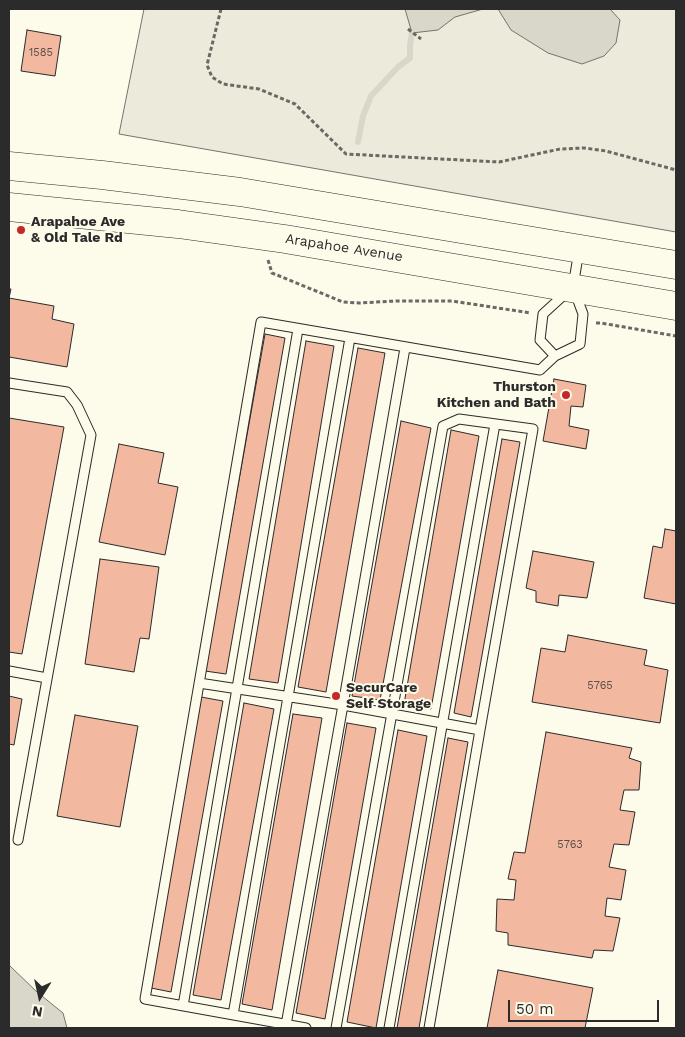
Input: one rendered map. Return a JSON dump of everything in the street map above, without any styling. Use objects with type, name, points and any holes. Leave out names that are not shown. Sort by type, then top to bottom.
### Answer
[{"type":"main road","points":[[9,166],[240,192],[676,265]]},
{"type":"main road","name":"Arapahoe Avenue","points":[[9,207],[236,231],[339,247],[676,306]]},
{"type":"lane","points":[[306,1028],[145,999],[261,322],[540,370],[555,356],[580,344],[584,314],[573,287],[580,248]]},
{"type":"lane","points":[[555,356],[540,340],[543,314],[573,287]]},
{"type":"lane","points":[[182,1006],[298,329]]},
{"type":"lane","points":[[233,1015],[350,338]]},
{"type":"lane","points":[[286,1025],[405,348]]},
{"type":"lane","points":[[9,382],[67,392],[77,405],[91,435],[18,840]]},
{"type":"lane","points":[[336,1028],[444,426],[459,419],[533,429],[429,1028]]},
{"type":"lane","points":[[389,1028],[494,424]]},
{"type":"lane","points":[[9,671],[47,678]]},
{"type":"lane","points":[[199,683],[480,730]]},
{"type":"path","points":[[221,9],[207,65],[212,77],[223,84],[259,89],[294,104],[346,154],[499,162],[560,149],[584,148],[606,151],[676,170]]},
{"type":"path","points":[[408,29],[421,40]]},
{"type":"path","points":[[271,268],[272,273],[344,302],[452,301],[516,312],[543,314]]},
{"type":"path","points":[[583,325],[601,323],[676,336]]},
{"type":"shaded area","points":[[144,9],[676,9],[676,232],[119,134]]},
{"type":"shaded area","points":[[405,9],[483,9],[455,17],[438,30],[412,33]]},
{"type":"shaded area","points":[[498,9],[610,9],[620,20],[616,43],[604,56],[582,64],[548,53],[511,30]]},
{"type":"shaded area","points":[[9,965],[37,992],[63,1013],[67,1028],[9,1028]]},
{"type":"building","points":[[27,30],[61,36],[55,76],[21,71]]},
{"type":"building","points":[[9,298],[54,306],[52,319],[74,324],[67,367],[9,357]]},
{"type":"building","points":[[265,334],[285,338],[226,674],[205,671]]},
{"type":"building","points":[[306,341],[334,346],[278,683],[249,679]]},
{"type":"building","points":[[358,348],[385,353],[326,692],[298,687]]},
{"type":"building","points":[[554,379],[586,385],[583,407],[571,406],[569,426],[589,430],[586,449],[543,441]]},
{"type":"building","points":[[9,418],[64,427],[22,654],[9,652]]},
{"type":"building","points":[[401,421],[431,428],[380,700],[352,696]]},
{"type":"building","points":[[451,430],[479,436],[431,709],[404,704]]},
{"type":"building","points":[[502,439],[520,442],[471,717],[454,713]]},
{"type":"building","points":[[119,444],[164,453],[158,483],[178,487],[165,555],[99,542]]},
{"type":"building","points":[[665,529],[676,531],[676,604],[644,598],[653,546],[662,548]]},
{"type":"building","points":[[533,551],[594,562],[587,598],[559,595],[558,606],[536,602],[536,591],[526,588]]},
{"type":"building","points":[[100,559],[159,567],[149,639],[140,638],[134,672],[85,664]]},
{"type":"building","points":[[568,635],[647,650],[644,665],[668,670],[660,723],[532,702],[541,648],[565,652]]},
{"type":"building","points":[[9,696],[22,699],[14,745],[9,744]]},
{"type":"building","points":[[201,697],[223,701],[171,992],[151,988]]},
{"type":"building","points":[[244,703],[274,709],[221,1000],[193,995]]},
{"type":"building","points":[[293,714],[322,718],[272,1010],[242,1004]]},
{"type":"building","points":[[75,715],[138,726],[120,827],[57,816]]},
{"type":"building","points":[[347,723],[376,728],[325,1019],[296,1013]]},
{"type":"building","points":[[398,730],[427,736],[376,1028],[347,1022]]},
{"type":"building","points":[[546,732],[632,748],[629,758],[641,762],[639,790],[624,790],[620,810],[635,812],[629,845],[614,844],[609,867],[626,870],[621,900],[607,898],[605,916],[620,918],[613,951],[594,950],[592,958],[508,945],[508,933],[496,931],[497,899],[514,900],[516,880],[508,879],[514,852],[525,853]]},
{"type":"building","points":[[448,738],[468,742],[419,1028],[397,1028]]},
{"type":"building","points":[[498,970],[593,988],[585,1028],[487,1028]]},
{"type":"waterway","points":[[358,142],[363,116],[371,96],[398,67],[410,58],[412,33]]},
{"type":"place","name":"Arapahoe Ave & Old Tale Rd","points":[[21,230]]},
{"type":"place","name":"Thurston Kitchen and Bath","points":[[566,395]]},
{"type":"place","name":"SecurCare Self Storage","points":[[336,696]]}]
